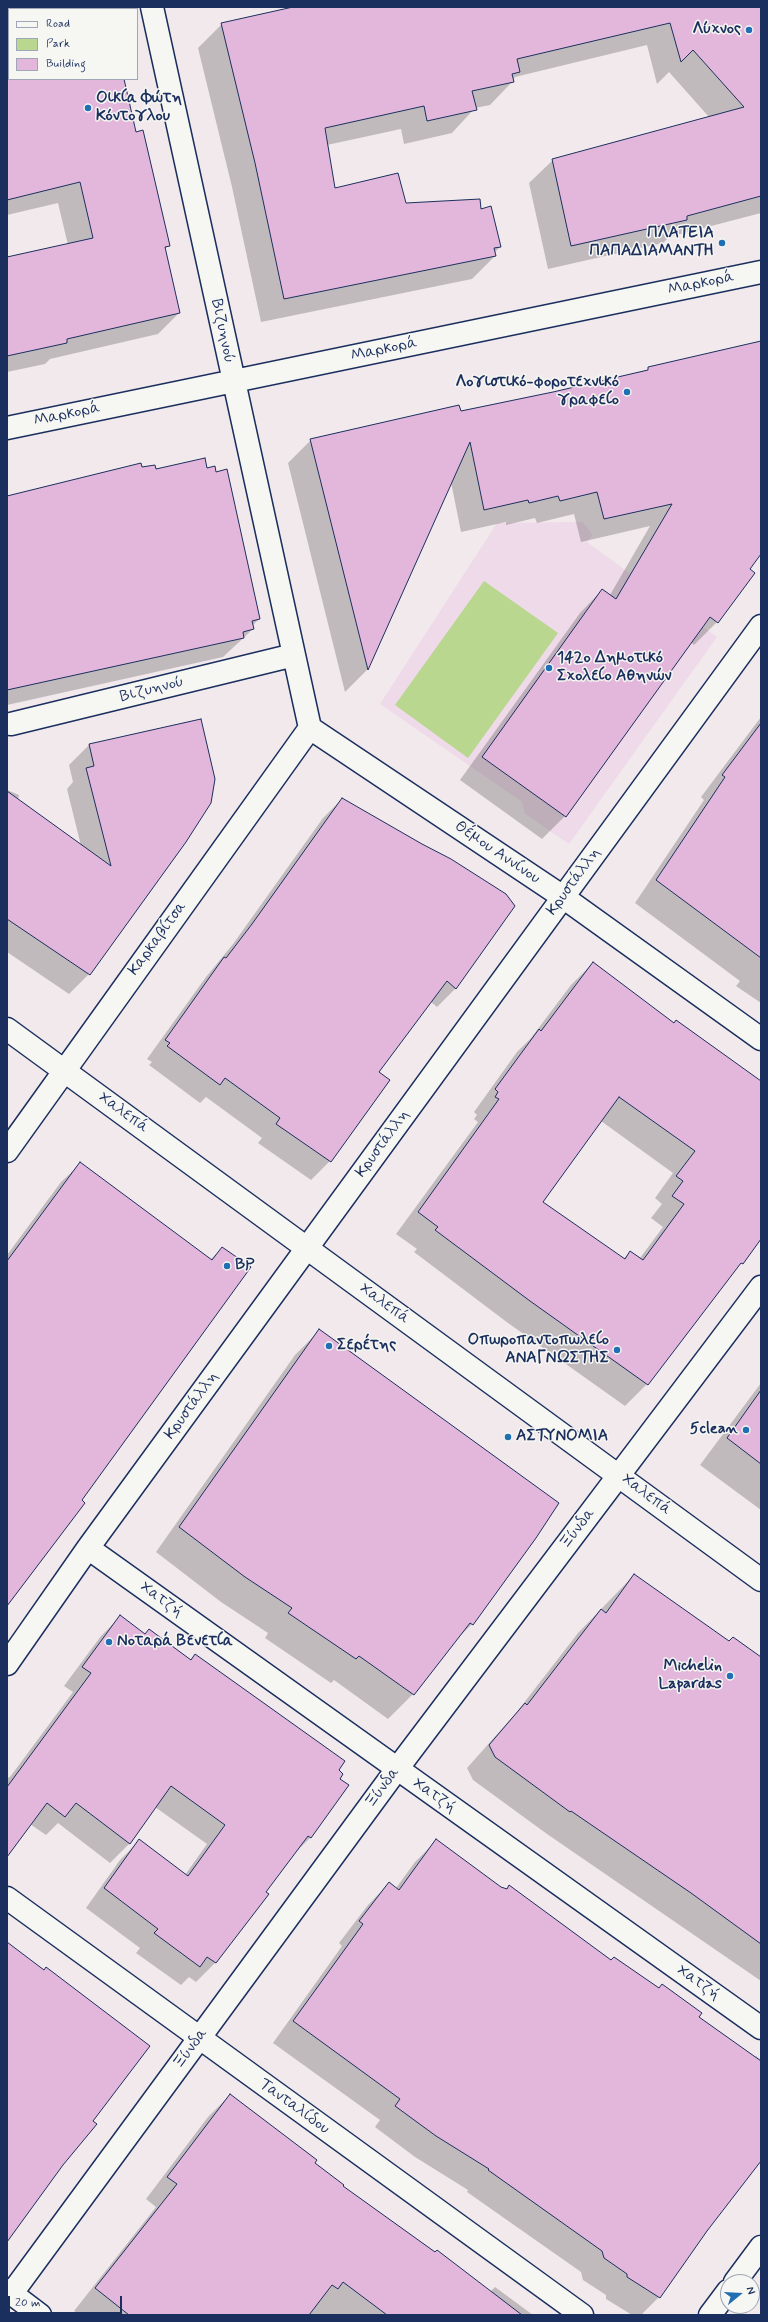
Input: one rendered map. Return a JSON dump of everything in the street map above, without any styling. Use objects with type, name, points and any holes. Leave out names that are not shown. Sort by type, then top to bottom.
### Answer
[{"type":"street","name":"Βιζυηνού","points":[[152,7],[310,728]]},
{"type":"street","name":"Μαρκορά","points":[[7,428],[761,272]]},
{"type":"street","name":"Κρυστάλλη","points":[[7,1664],[88,1548],[761,626]]},
{"type":"street","name":"Βιζυηνού","points":[[11,724],[294,655]]},
{"type":"street","name":"Θέμου Αννίνου","points":[[310,728],[563,897],[761,1039]]},
{"type":"street","name":"Καρκαβίτσα","points":[[7,1151],[310,728]]},
{"type":"street","name":"Χαλεπά","points":[[7,1029],[761,1580]]},
{"type":"street","name":"Ξύνδα","points":[[9,2291],[199,2038],[396,1770],[761,1287]]},
{"type":"street","name":"Χατζή","points":[[88,1548],[396,1770],[761,2028]]},
{"type":"street","name":"Τανταλίδου","points":[[7,1898],[582,2315]]},
{"type":"street","points":[[741,2274],[761,2248]]},
{"type":"street","points":[[9,2291],[40,2315]]},
{"type":"street","points":[[710,2315],[720,2302]]},
{"type":"shaded area","name":"142ο Δημοτικό Σχολείο Αθηνών","points":[[583,522],[593,535],[587,542],[717,637],[569,844],[525,814],[522,802],[380,704],[497,523]]},
{"type":"green space","points":[[484,581],[558,633],[468,758],[395,705]]},
{"type":"building","points":[[293,7],[761,7],[761,196],[687,216],[687,220],[571,246],[552,159],[744,107],[693,50],[681,62],[670,23],[517,59],[520,72],[512,74],[514,82],[472,91],[477,110],[427,121],[424,106],[325,128],[335,188],[398,173],[406,203],[480,199],[481,209],[491,206],[501,247],[494,248],[496,256],[284,299],[255,163],[221,23]]},
{"type":"building","points":[[7,79],[124,80],[136,132],[143,130],[170,246],[165,247],[180,313],[67,339],[67,343],[7,356],[7,257],[93,238],[80,182],[7,200]]},
{"type":"building","points":[[761,341],[761,554],[750,569],[755,573],[718,623],[710,617],[566,817],[482,757],[602,589],[616,599],[672,504],[604,519],[597,492],[560,501],[558,496],[529,503],[528,500],[484,510],[470,442],[368,670],[310,439],[459,405],[461,411],[553,392],[648,370],[648,367]]},
{"type":"building","points":[[205,458],[207,468],[215,466],[216,472],[227,469],[260,619],[252,621],[254,629],[243,632],[244,638],[7,690],[7,496],[141,463],[142,467],[155,465],[156,469]]},
{"type":"building","points":[[201,719],[215,779],[211,803],[186,842],[90,975],[7,919],[7,791],[111,866],[86,768],[94,766],[89,744]]},
{"type":"building","points":[[761,723],[761,958],[656,880],[725,777],[722,775]]},
{"type":"building","points":[[342,798],[451,859],[506,894],[515,906],[456,989],[447,981],[379,1072],[390,1080],[331,1162],[276,1124],[280,1118],[225,1078],[220,1085],[167,1046],[170,1043],[165,1040],[224,957],[226,958],[252,924]]},
{"type":"building","points":[[593,962],[674,1023],[676,1020],[761,1081],[761,1239],[648,1385],[530,1301],[435,1230],[438,1227],[418,1212],[499,1099],[495,1097],[498,1092],[495,1089],[539,1029],[541,1031]],"holes":[[[619,1097],[695,1151],[676,1176],[683,1181],[672,1196],[684,1204],[643,1260],[630,1251],[625,1259],[543,1202]]]},
{"type":"building","points":[[80,1162],[212,1260],[222,1247],[251,1267],[82,1500],[85,1503],[7,1606],[7,1261]]},
{"type":"building","points":[[319,1329],[559,1503],[536,1538],[473,1625],[470,1623],[414,1695],[359,1656],[356,1659],[288,1613],[292,1608],[245,1577],[179,1527]]},
{"type":"building","points":[[761,1390],[761,1464],[727,1438]]},
{"type":"building","points":[[634,1574],[729,1641],[733,1637],[761,1657],[761,1944],[691,1893],[571,1811],[570,1812],[495,1757],[489,1745],[525,1703],[527,1705],[601,1609],[606,1613]]},
{"type":"building","points":[[120,1615],[145,1634],[149,1629],[191,1660],[195,1654],[345,1761],[339,1770],[343,1774],[340,1779],[349,1785],[311,1838],[308,1836],[266,1892],[269,1894],[216,1963],[207,1957],[200,1967],[154,1933],[158,1929],[104,1888],[139,1839],[188,1876],[225,1825],[171,1786],[130,1844],[76,1803],[65,1817],[47,1803],[7,1857],[7,1787],[91,1673],[82,1667]]},
{"type":"building","points":[[436,1839],[501,1887],[507,1889],[509,1885],[611,1960],[614,1957],[659,1988],[662,1984],[702,2013],[699,2017],[761,2061],[761,2161],[707,2231],[660,2298],[627,2277],[627,2274],[604,2258],[602,2251],[488,2170],[489,2169],[436,2136],[395,2106],[400,2099],[293,2021],[363,1924],[359,1921],[389,1882],[399,1890]]},
{"type":"building","points":[[7,1942],[44,1970],[46,1967],[150,2046],[93,2121],[97,2124],[63,2165],[7,2242]]},
{"type":"building","points":[[230,2094],[317,2160],[315,2163],[344,2185],[343,2186],[435,2252],[437,2250],[522,2315],[387,2315],[343,2282],[338,2289],[332,2285],[309,2315],[129,2315],[95,2288],[177,2184],[167,2177]]},
{"type":"place","name":"Λύχνος","points":[[749,30]]},
{"type":"place","name":"Οικία Φώτη Κόντογλου","points":[[88,108]]},
{"type":"place","name":"ΠΛΑΤΕΙΑ ΠΑΠΑΔΙΑΜΑΝΤΗ","points":[[722,243]]},
{"type":"place","name":"Λογιστικό-φοροτεχνικό γραφείο","points":[[627,392]]},
{"type":"place","name":"142ο Δημοτικό Σχολείο Αθηνών","points":[[549,668]]},
{"type":"place","name":"BP","points":[[227,1266]]},
{"type":"place","name":"Σερέτης","points":[[329,1346]]},
{"type":"place","name":"Οπωροπαντοπωλείο ΑΝΑΓΝΩΣΤΗΣ","points":[[617,1350]]},
{"type":"place","name":"5clean","points":[[746,1430]]},
{"type":"place","name":"ΑΣΤΥΝΟΜΙΑ","points":[[508,1437]]},
{"type":"place","name":"Νοταρά Βενετία","points":[[109,1642]]},
{"type":"place","name":"Michelin Lapardas","points":[[730,1676]]}]
